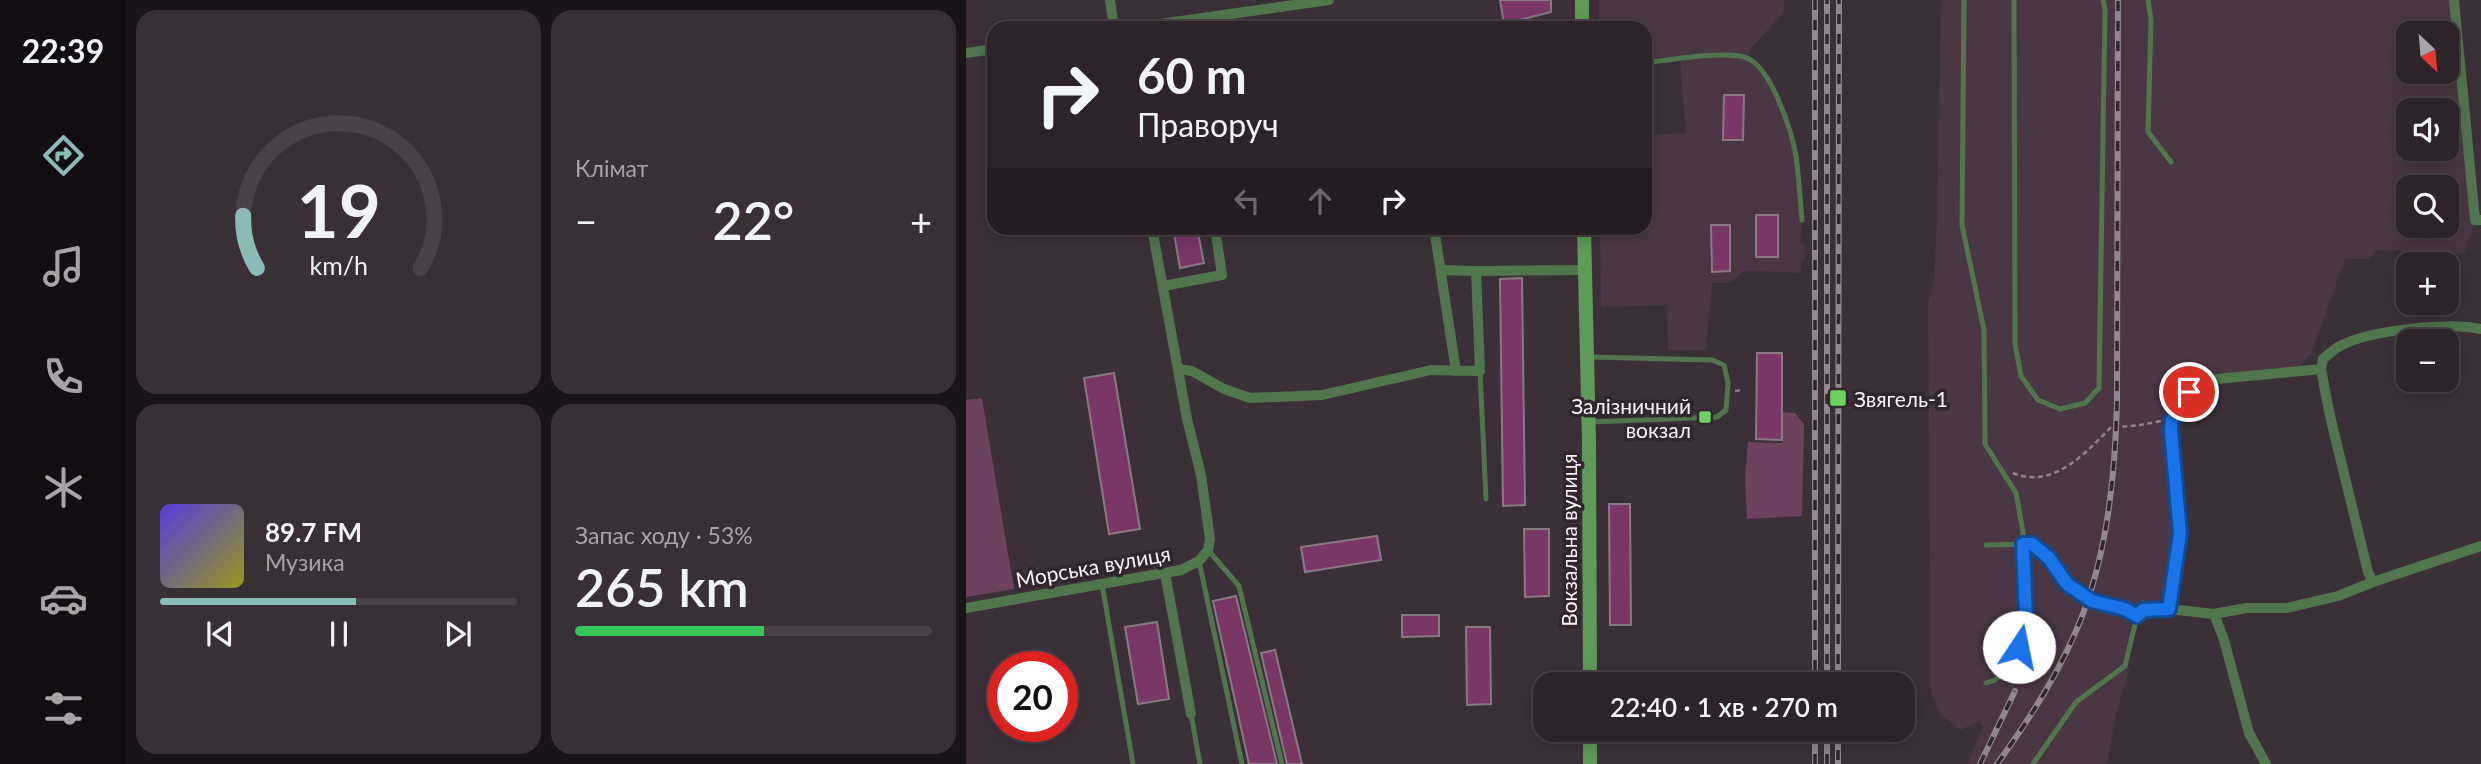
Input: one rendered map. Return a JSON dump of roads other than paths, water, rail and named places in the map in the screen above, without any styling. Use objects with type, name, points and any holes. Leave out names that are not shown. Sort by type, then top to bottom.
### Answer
[{"type":"street","points":[[1110,0],[1113,21]]},
{"type":"street","points":[[1181,21],[1329,0]]},
{"type":"street","points":[[1582,0],[1583,21]]},
{"type":"street","points":[[2454,0],[2475,220],[2481,220]]},
{"type":"street","points":[[966,53],[987,50]]},
{"type":"street","points":[[1153,235],[1201,475],[1210,539],[1208,551]]},
{"type":"street","points":[[1163,286],[1222,275],[1216,235]]},
{"type":"street","points":[[1435,235],[1456,371]]},
{"type":"street","name":"Вокзальна вулиця","points":[[1584,235],[1590,672]]},
{"type":"street","points":[[1441,270],[1584,270]]},
{"type":"street","points":[[1178,369],[1192,371],[1224,389],[1251,398],[1322,395],[1431,370],[1480,371],[1476,271]]},
{"type":"street","points":[[2373,582],[2368,572],[2321,369],[2323,359],[2339,346],[2400,330],[2441,327],[2481,329]]},
{"type":"street","points":[[2321,369],[2217,379],[2198,384],[2189,392],[2172,420],[2180,533],[2169,609],[2214,614],[2246,608],[2287,608],[2338,596],[2481,546]]},
{"type":"street","name":"Морська вулиця","points":[[966,608],[1181,570],[1199,561],[1208,551]]},
{"type":"street","points":[[1165,573],[1191,714]]},
{"type":"street","points":[[2214,614],[2224,640],[2249,733],[2266,764]]},
{"type":"street","points":[[1590,742],[1590,764]]},
{"type":"lane","points":[[1964,0],[1962,225],[1984,330],[1985,444],[2016,493],[2023,544],[2026,618],[2019,647],[2008,669],[1995,680],[1986,683]]},
{"type":"lane","points":[[2014,0],[2015,344],[2021,376],[2038,400],[2060,409],[2085,403],[2098,388],[2105,10],[2103,0]]},
{"type":"lane","points":[[2148,0],[2151,20],[2148,132],[2171,162]]},
{"type":"lane","points":[[1652,62],[1714,55],[1747,58],[1762,70],[1780,104],[1795,153],[1802,220]]},
{"type":"lane","points":[[1587,357],[1712,360],[1724,365],[1728,383],[1726,410],[1717,416],[1588,422]]},
{"type":"lane","points":[[1480,371],[1486,499]]},
{"type":"lane","points":[[1986,545],[2032,544],[2049,558],[2067,584],[2077,591],[2092,601],[2125,609],[2137,616]]},
{"type":"lane","points":[[1208,551],[1239,586],[1282,764]]},
{"type":"lane","points":[[1199,561],[1242,764]]},
{"type":"lane","points":[[1102,584],[1133,764]]},
{"type":"lane","points":[[2033,764],[2076,702],[2124,666],[2137,616],[2143,610],[2169,609]]},
{"type":"lane","points":[[1191,714],[1200,764]]},
{"type":"railway","points":[[1815,0],[1815,672]]},
{"type":"railway","points":[[1827,0],[1827,672]]},
{"type":"railway","points":[[1838,672],[1839,0]]},
{"type":"railway","points":[[1997,764],[2040,700],[2076,631],[2095,576],[2107,518],[2117,401],[2118,0]]},
{"type":"railway","points":[[1980,764],[2015,691]]},
{"type":"railway","points":[[1815,742],[1815,764]]},
{"type":"railway","points":[[1827,742],[1827,764]]},
{"type":"railway","points":[[1838,742],[1838,764]]},
{"type":"place","name":"Звягель-1","points":[[1838,398]]},
{"type":"place","name":"Залізничний вокзал","points":[[1705,417]]}]
